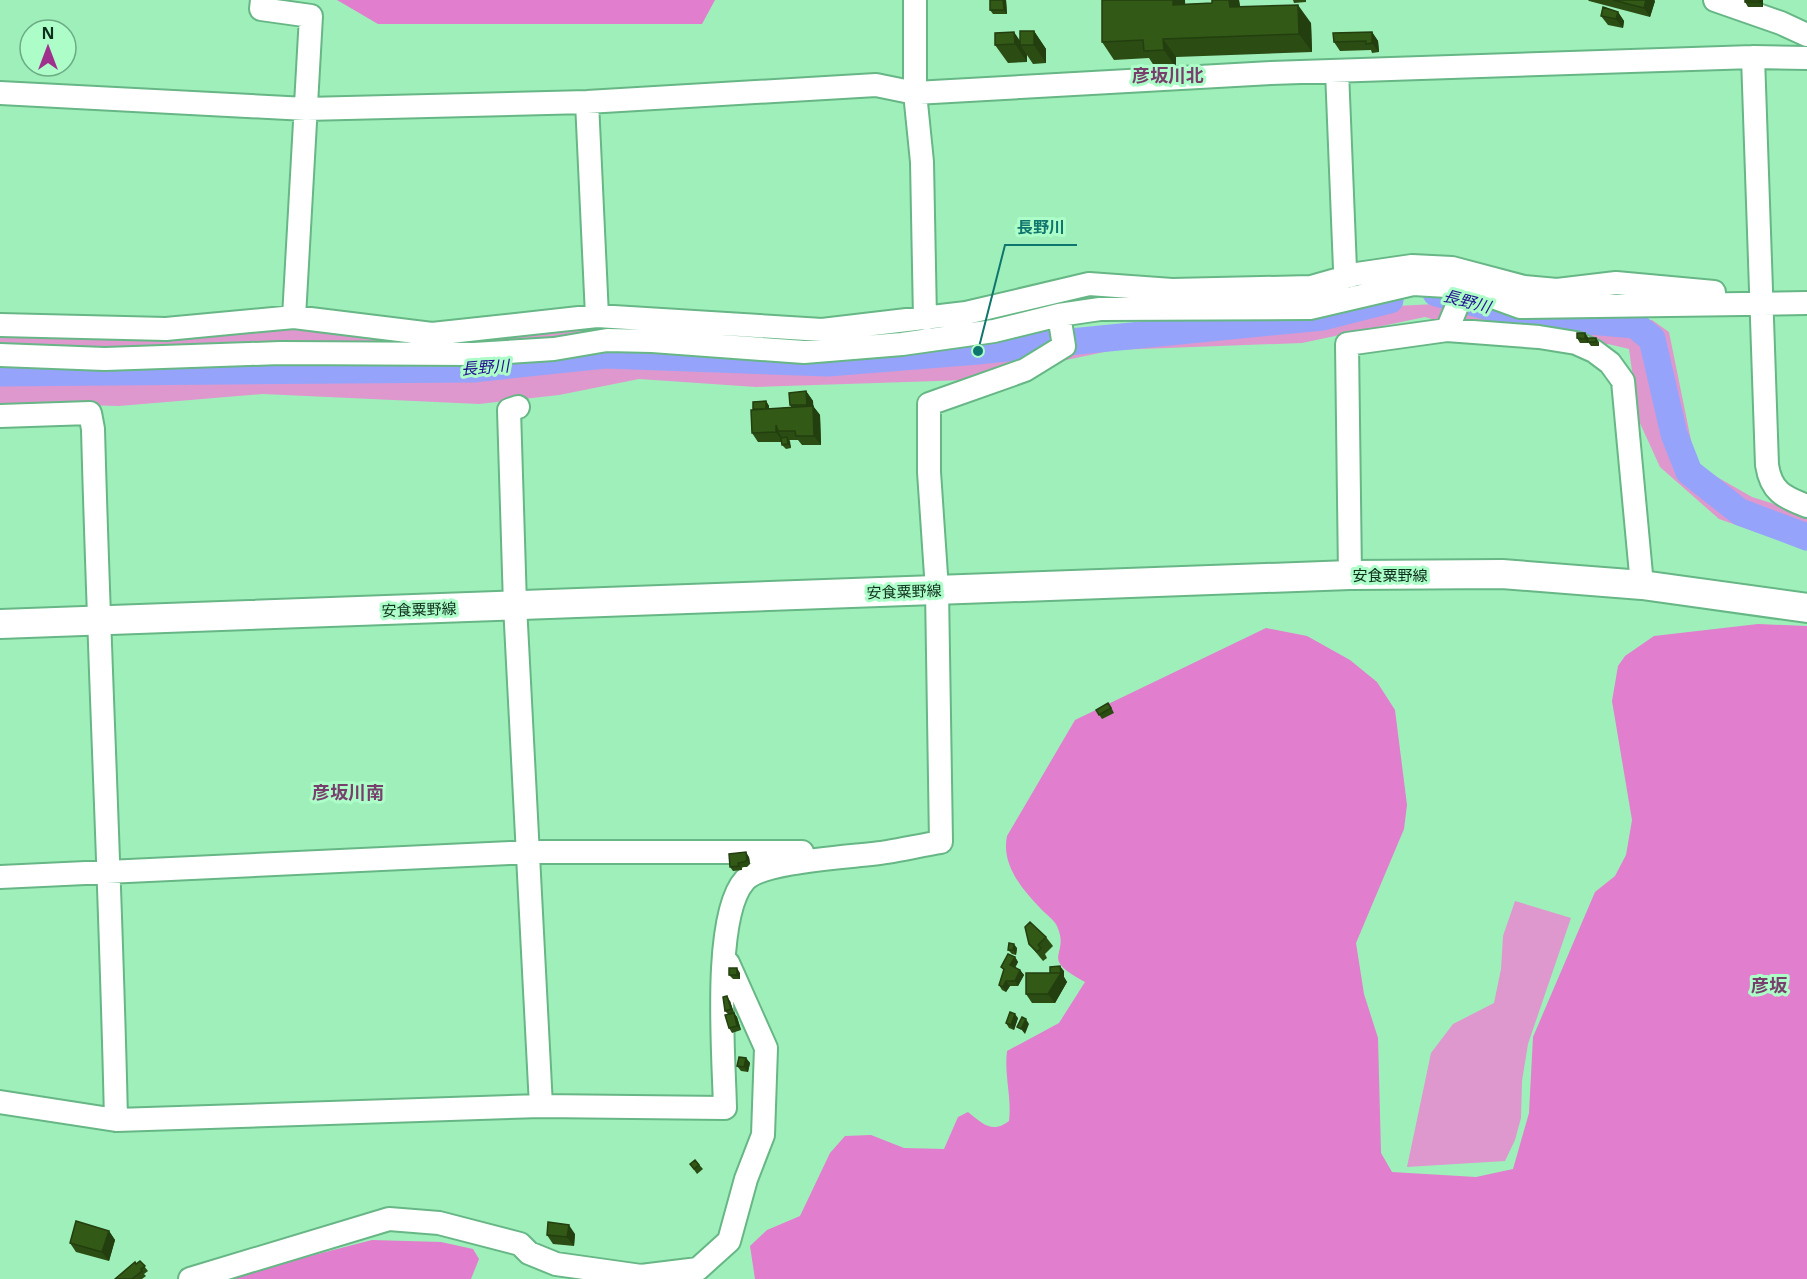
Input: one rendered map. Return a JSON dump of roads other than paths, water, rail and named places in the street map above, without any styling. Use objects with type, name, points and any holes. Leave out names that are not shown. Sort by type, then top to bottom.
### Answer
[{"type":"main road","name":"安食粟野線","points":[[0,624],[1350,575],[1502,574],[1641,585],[1807,608]]},
{"type":"street","points":[[262,0],[261,9],[311,16],[294,317]]},
{"type":"street","points":[[915,0],[915,93],[922,162],[925,319]]},
{"type":"street","points":[[1715,0],[1781,23],[1807,35]]},
{"type":"street","points":[[0,93],[306,109],[587,102],[876,85],[915,93],[1337,71],[1753,57],[1807,58]]},
{"type":"street","points":[[1753,57],[1770,482],[1778,491],[1807,506]]},
{"type":"street","points":[[1337,71],[1345,269]]},
{"type":"street","points":[[587,102],[597,316]]},
{"type":"street","points":[[0,325],[166,329],[294,317],[432,334],[597,316],[822,330],[966,313],[1089,284],[1172,290],[1311,287],[1357,274],[1412,266],[1452,268],[1524,288],[1557,290],[1616,283],[1761,301]]},
{"type":"street","points":[[0,355],[105,359],[280,353],[474,354],[554,349],[607,340],[804,352],[902,344],[960,336],[1100,309],[1310,308],[1413,284],[1457,306],[1576,343],[1610,363],[1623,381],[1641,585]]},
{"type":"street","points":[[1350,575],[1345,358],[1347,344],[1457,306],[1520,307],[1761,301],[1807,303]]},
{"type":"street","points":[[0,1102],[116,1120],[541,1106],[725,1108],[723,953],[730,912],[746,878],[789,863],[886,852],[941,842],[937,590],[929,472],[929,404],[1025,370],[1064,346],[1059,318]]},
{"type":"street","points":[[518,407],[509,410],[515,605],[541,1106]]},
{"type":"street","points":[[0,416],[90,413],[93,429],[98,622],[111,873],[116,1120]]},
{"type":"street","points":[[0,877],[529,852],[886,852]]},
{"type":"street","points":[[190,1279],[389,1219],[439,1223],[520,1244],[529,1253],[556,1264],[641,1276],[698,1269],[729,1241],[746,1179],[763,1135],[766,1048],[723,953]]},
{"type":"waterway","name":"長野川","points":[[1436,293],[1519,315],[1635,325],[1652,339],[1674,434],[1689,472],[1740,512],[1807,537]]},
{"type":"waterway","name":"長野川","points":[[0,373],[473,369],[605,355],[828,363],[978,351],[1323,317],[1390,300]]},
{"type":"place","name":"長野川","points":[[978,351]]},
{"type":"district","name":"彦坂川北","points":[[1168,75]]},
{"type":"district","name":"彦坂川南","points":[[348,792]]},
{"type":"district","name":"彦坂","points":[[1769,985]]}]
